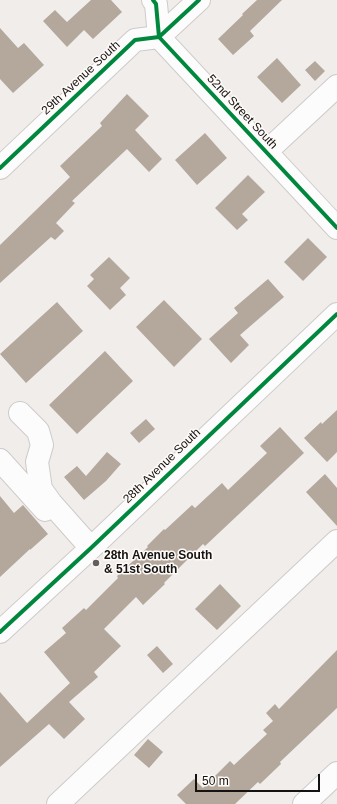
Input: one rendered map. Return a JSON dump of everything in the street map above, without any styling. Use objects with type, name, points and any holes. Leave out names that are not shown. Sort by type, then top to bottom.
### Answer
[{"type":"street","points":[[152,0],[156,4],[159,37]]},
{"type":"street","points":[[159,37],[199,0]]},
{"type":"street","name":"52nd Street South","points":[[159,37],[337,228]]},
{"type":"street","name":"29th Avenue South","points":[[0,168],[135,40],[159,37]]},
{"type":"street","points":[[266,152],[337,86]]},
{"type":"street","name":"28th Avenue South","points":[[3,623],[87,551],[337,314]]},
{"type":"street","points":[[20,413],[38,431],[42,445],[37,462],[40,489],[87,551]]},
{"type":"street","points":[[0,460],[87,551]]},
{"type":"street","points":[[58,804],[337,541]]},
{"type":"street","points":[[304,804],[337,773]]},
{"type":"building","points":[[91,0],[111,0],[122,12],[93,39],[84,30],[67,47],[43,21],[55,10],[67,22]]},
{"type":"building","points":[[257,0],[282,0],[250,31],[254,36],[233,55],[218,39]]},
{"type":"building","points":[[0,28],[18,48],[24,43],[44,65],[13,93],[0,79]]},
{"type":"building","points":[[277,58],[301,85],[282,103],[257,77]]},
{"type":"building","points":[[315,61],[325,71],[315,81],[305,70]]},
{"type":"building","points":[[127,94],[149,116],[135,130],[162,159],[149,172],[127,149],[72,201],[75,203],[56,223],[64,231],[55,240],[51,237],[0,283],[0,245],[70,177],[60,166],[102,126],[100,123]]},
{"type":"building","points":[[205,133],[227,158],[197,185],[175,160]]},
{"type":"building","points":[[248,175],[265,192],[242,214],[248,220],[237,230],[215,208]]},
{"type":"building","points":[[308,238],[327,257],[303,281],[284,262]]},
{"type":"building","points":[[109,257],[130,278],[120,288],[126,295],[110,310],[87,286],[94,279],[90,275]]},
{"type":"building","points":[[268,279],[284,297],[240,335],[249,345],[231,363],[209,339],[238,313],[234,308]]},
{"type":"building","points":[[164,300],[202,339],[174,367],[136,327]]},
{"type":"building","points":[[57,302],[83,331],[26,383],[0,354]]},
{"type":"building","points":[[105,351],[133,381],[77,434],[49,405]]},
{"type":"building","points":[[337,410],[337,452],[327,462],[304,438],[321,422],[322,424]]},
{"type":"building","points":[[146,419],[155,429],[139,443],[130,433]]},
{"type":"building","points":[[280,427],[304,453],[205,546],[203,544],[143,605],[136,597],[104,629],[121,646],[94,672],[98,677],[69,702],[85,719],[64,739],[49,724],[0,767],[0,692],[27,723],[70,683],[44,652],[66,633],[62,628],[84,608],[86,610],[118,578],[117,576],[148,547],[147,546],[164,529],[165,530],[192,505],[195,508],[222,483],[228,490],[267,453],[260,446]]},
{"type":"building","points":[[107,452],[121,464],[106,481],[84,500],[64,477],[77,466],[86,476]]},
{"type":"building","points":[[325,474],[337,488],[337,526],[306,492]]},
{"type":"building","points":[[0,496],[14,513],[23,505],[48,534],[0,577]]},
{"type":"building","points":[[220,584],[241,606],[217,630],[195,609]]},
{"type":"building","points":[[157,646],[173,664],[163,673],[147,655]]},
{"type":"building","points":[[337,650],[337,708],[280,762],[281,764],[260,784],[258,782],[235,804],[186,804],[177,795],[194,779],[203,788],[230,761],[234,765],[267,734],[263,730],[273,721],[266,713],[275,704],[279,709]]},
{"type":"building","points":[[148,739],[163,752],[149,768],[134,755]]},
{"type":"cycle path","points":[[153,0],[156,4],[159,37],[337,228]]},
{"type":"cycle path","points":[[0,168],[135,40],[159,37],[199,0]]},
{"type":"cycle path","points":[[0,632],[91,548],[337,314]]},
{"type":"place","name":"28th Avenue South & 51st South","points":[[96,563]]}]
